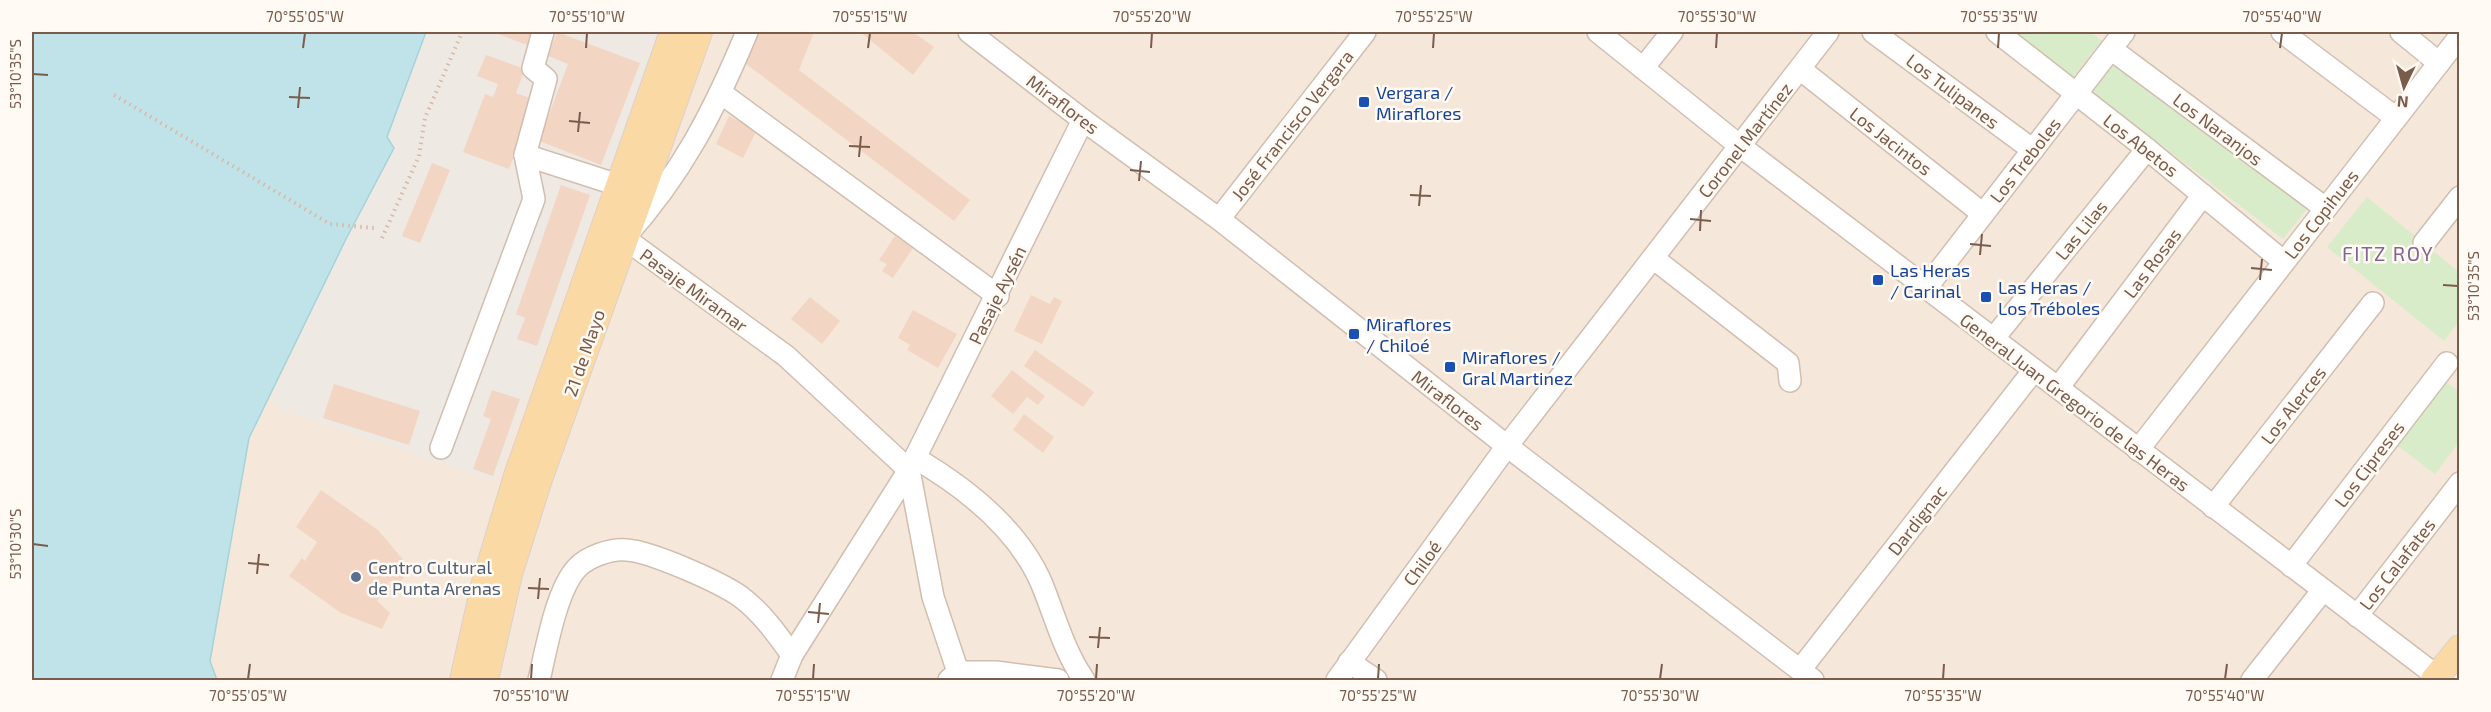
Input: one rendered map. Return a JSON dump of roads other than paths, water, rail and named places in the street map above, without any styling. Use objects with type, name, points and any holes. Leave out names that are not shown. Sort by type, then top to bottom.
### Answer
[{"type":"main road","name":"21 de Mayo","points":[[463,681],[480,603],[500,529],[618,184],[674,32]]},
{"type":"main road","name":"21 de Mayo","points":[[485,681],[522,529],[699,32]]},
{"type":"main road","points":[[2437,679],[2460,648]]},
{"type":"street","points":[[441,448],[534,199],[525,155],[546,79],[533,69],[543,32]]},
{"type":"street","name":"Pasaje Miramar","points":[[747,32],[721,93],[688,154],[657,202],[624,238],[786,356],[912,464],[967,492],[1010,536],[1045,591],[1060,638],[1084,681]]},
{"type":"street","name":"Miraflores","points":[[969,32],[1083,120],[1219,219],[1507,446],[1807,676]]},
{"type":"street","name":"José Francisco Vergara","points":[[1219,219],[1365,32]]},
{"type":"street","name":"General Juan Gregorio de las Heras","points":[[1598,32],[1740,146],[2437,679]]},
{"type":"street","points":[[1644,68],[1672,32]]},
{"type":"street","name":"Coronel Martínez","points":[[1507,446],[1828,32]]},
{"type":"street","name":"Los Tulipanes","points":[[1873,32],[2033,150]]},
{"type":"street","name":"Los Abetos","points":[[1997,32],[2147,149],[2284,262]]},
{"type":"street","name":"Los Treboles","points":[[1926,288],[2124,32]]},
{"type":"street","points":[[2282,32],[2396,118]]},
{"type":"street","points":[[2401,32],[2439,63]]},
{"type":"street","name":"Los Copihues","points":[[2138,450],[2460,36]]},
{"type":"street","name":"Los Naranjos","points":[[2111,49],[2325,208]]},
{"type":"street","name":"Los Jacintos","points":[[1800,69],[1983,214]]},
{"type":"street","points":[[721,93],[998,296]]},
{"type":"street","name":"Pasaje Aysén","points":[[782,681],[792,655],[912,464],[998,296],[1083,120]]},
{"type":"street","name":"Las Lilas","points":[[1993,339],[2147,149]]},
{"type":"street","points":[[525,155],[618,184]]},
{"type":"street","name":"Las Rosas","points":[[2058,388],[2203,195]]},
{"type":"street","points":[[2424,243],[2460,197]]},
{"type":"street","points":[[1653,258],[1788,363],[1790,381]]},
{"type":"street","name":"Los Alerces","points":[[2213,507],[2373,303]]},
{"type":"street","name":"Los Cipreses","points":[[2291,566],[2447,363]]},
{"type":"street","name":"Dardignac","points":[[1807,676],[2034,370]]},
{"type":"street","name":"Chiloé","points":[[1337,681],[1507,446]]},
{"type":"street","points":[[912,464],[933,597],[953,676],[996,672],[1058,681]]},
{"type":"street","name":"Los Calafates","points":[[2357,616],[2460,483]]},
{"type":"street","points":[[539,681],[556,607],[576,568],[600,554],[627,549],[690,570],[740,597],[768,622],[792,655]]},
{"type":"street","points":[[2252,681],[2323,590]]},
{"type":"street","points":[[1349,662],[1376,681]]},
{"type":"water","points":[[32,32],[426,32],[387,137],[394,148],[346,239],[249,438],[210,661],[217,680],[32,680]]},
{"type":"place","name":"Vergara / Miraflores","points":[[1364,102]]},
{"type":"place","name":"Las Heras / Carinal","points":[[1878,280]]},
{"type":"place","name":"Las Heras / Los Tréboles","points":[[1986,297]]},
{"type":"place","name":"Miraflores / Chiloé","points":[[1354,334]]},
{"type":"place","name":"Miraflores / Gral Martinez","points":[[1450,367]]},
{"type":"place","name":"Centro Cultural de Punta Arenas","points":[[356,577]]},
{"type":"district","name":"FITZ ROY","points":[[2388,253]]}]
